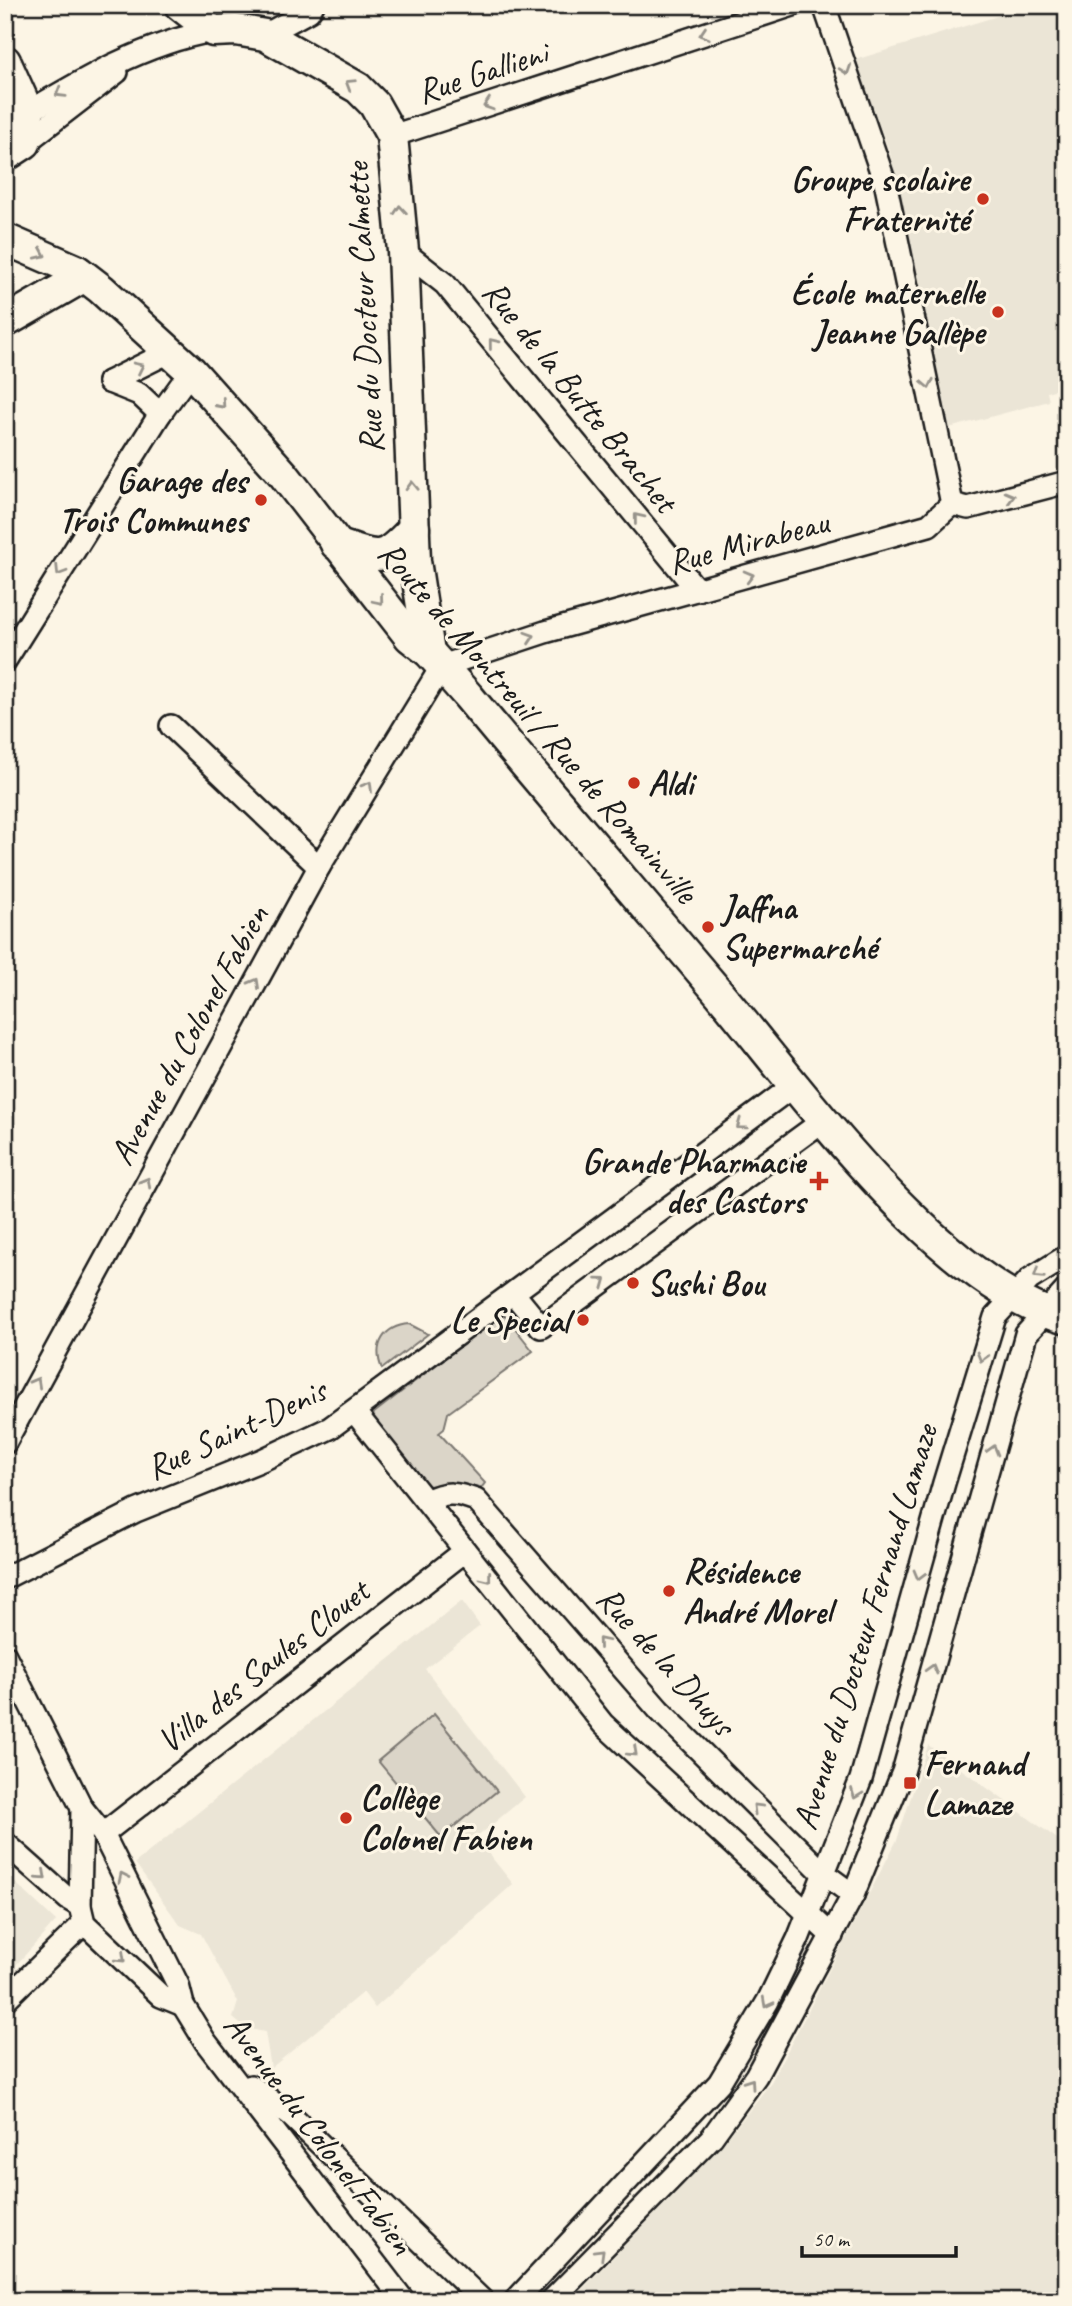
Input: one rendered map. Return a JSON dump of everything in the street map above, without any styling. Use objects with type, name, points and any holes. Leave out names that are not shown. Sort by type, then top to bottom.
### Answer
[{"type":"main road","points":[[180,5],[213,31]]},
{"type":"main road","name":"Rue du Docteur Calmette","points":[[213,31],[236,30],[265,35],[358,88],[374,104],[392,136],[403,251],[415,561],[435,659]]},
{"type":"main road","points":[[5,61],[16,134]]},
{"type":"main road","name":"Route de Montreuil / Rue de Romainville","points":[[5,239],[85,277],[180,361],[284,475],[410,637],[435,659],[824,1120],[915,1219],[1012,1297],[1055,1316]]},
{"type":"main road","points":[[5,321],[85,277]]},
{"type":"main road","points":[[336,544],[381,556],[391,552],[414,528]]},
{"type":"main road","points":[[1055,1316],[1067,1342]]},
{"type":"street","points":[[265,35],[309,11],[313,5]]},
{"type":"street","name":"Rue Gallieni","points":[[392,136],[793,5]]},
{"type":"street","points":[[824,5],[886,186],[952,504],[968,508],[1067,482]]},
{"type":"street","points":[[16,134],[83,79],[162,45],[213,31]]},
{"type":"street","points":[[16,134],[138,56]]},
{"type":"street","name":"Rue de la Butte Brachet","points":[[403,251],[444,284],[697,590]]},
{"type":"street","points":[[160,414],[139,394],[109,382],[180,361]]},
{"type":"street","points":[[5,661],[160,414],[180,361]]},
{"type":"street","name":"Rue Mirabeau","points":[[435,659],[545,632],[929,525],[952,504]]},
{"type":"street","name":"Avenue du Colonel Fabien","points":[[5,1443],[318,867],[435,659]]},
{"type":"street","points":[[171,726],[318,867]]},
{"type":"street","name":"Rue Saint-Denis","points":[[5,1578],[136,1511],[262,1460],[330,1428],[514,1294],[581,1240],[796,1084]]},
{"type":"street","points":[[514,1294],[541,1327],[824,1120]]},
{"type":"street","name":"Avenue du Docteur Fernand Lamaze","points":[[515,2301],[719,2083],[768,2001],[798,1940],[861,1779],[990,1329],[995,1317],[1030,1279],[1067,1256]]},
{"type":"street","name":"Avenue du Docteur Fernand Lamaze","points":[[551,2301],[712,2137],[756,2076],[853,1895],[902,1772],[1026,1334],[1055,1316],[1067,1289]]},
{"type":"street","points":[[354,1411],[603,1724],[832,1936]]},
{"type":"street","name":"Rue de la Dhuys","points":[[427,1501],[441,1493],[456,1493],[477,1500],[659,1710],[823,1874],[853,1895]]},
{"type":"street","name":"Villa des Saules Clouet","points":[[103,1834],[465,1551]]},
{"type":"street","name":"Avenue du Colonel Fabien","points":[[5,1655],[82,1808],[103,1834],[174,1996],[205,2041],[404,2301]]},
{"type":"street","name":"Avenue du Colonel Fabien","points":[[82,1808],[82,1914],[174,1996]]},
{"type":"street","points":[[5,1843],[82,1914],[5,2000]]},
{"type":"street","points":[[229,2069],[291,2116],[483,2301]]},
{"type":"shaded area","name":"Groupe scolaire Fraternité","points":[[1033,5],[1067,5],[1067,386],[1047,392],[1049,401],[949,428],[916,309],[911,247],[890,153],[855,60]]},
{"type":"shaded area","points":[[503,1313],[533,1351],[448,1413],[444,1429],[439,1433],[485,1483],[478,1492],[452,1485],[425,1486],[372,1420],[374,1413]]},
{"type":"shaded area","points":[[409,1324],[428,1334],[382,1369],[378,1352],[382,1338],[393,1328]]},
{"type":"shaded area","name":"Collège Colonel Fabien","points":[[462,1601],[480,1626],[425,1669],[525,1797],[476,1838],[513,1884],[375,2008],[363,1992],[271,2068],[265,2032],[245,2028],[233,2018],[238,2002],[201,1934],[180,1925],[135,1863]]},
{"type":"shaded area","points":[[434,1714],[497,1791],[441,1837],[378,1761]]},
{"type":"shaded area","points":[[928,1745],[1067,1846],[1067,2301],[571,2301],[725,2142],[771,2082],[897,1840]]},
{"type":"shaded area","points":[[5,1873],[56,1921],[5,1977]]},
{"type":"place","name":"Groupe scolaire Fraternité","points":[[983,199]]},
{"type":"place","name":"École maternelle Jeanne Gallèpe","points":[[998,312]]},
{"type":"place","name":"Garage des Trois Communes","points":[[261,500]]},
{"type":"place","name":"Aldi","points":[[634,783]]},
{"type":"place","name":"Jaffna Supermarché","points":[[708,927]]},
{"type":"place","name":"Grande Pharmacie des Castors","points":[[819,1181]]},
{"type":"place","name":"Sushi Bou","points":[[633,1283]]},
{"type":"place","name":"Le Special","points":[[583,1320]]},
{"type":"place","name":"Résidence André Morel","points":[[669,1591]]},
{"type":"place","name":"Fernand Lamaze","points":[[910,1783]]},
{"type":"place","name":"Collège Colonel Fabien","points":[[346,1818]]}]
